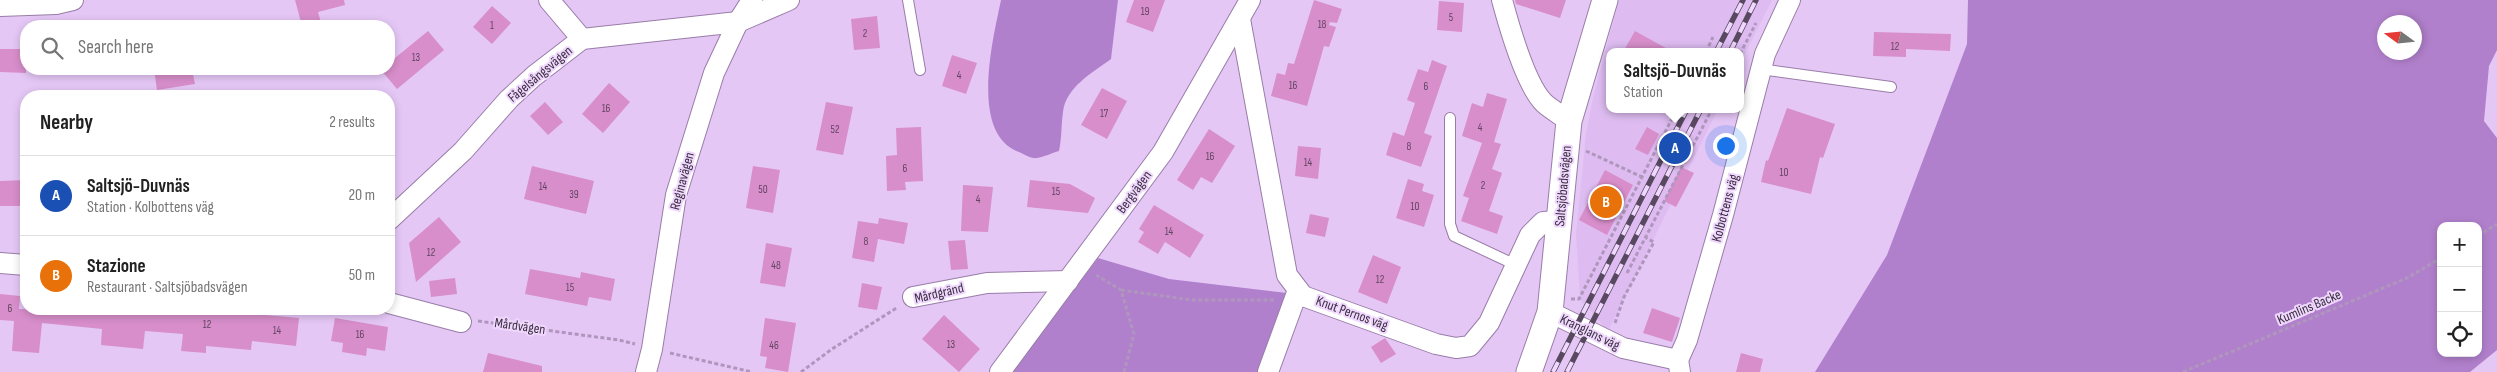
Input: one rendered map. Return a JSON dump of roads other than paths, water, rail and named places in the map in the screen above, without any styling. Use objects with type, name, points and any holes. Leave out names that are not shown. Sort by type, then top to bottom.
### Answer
[{"type":"street","points":[[0,6],[56,4],[74,0]]},
{"type":"street","points":[[549,0],[582,39]]},
{"type":"street","name":"Reginavägen","points":[[646,372],[652,349],[676,195],[714,73],[738,22],[752,0]]},
{"type":"street","name":"Fågelsångsvägen","points":[[395,214],[463,151],[509,99],[534,76],[582,39],[738,22],[789,0]]},
{"type":"street","name":"Bergvägen","points":[[1000,372],[1163,152],[1250,0]]},
{"type":"street","points":[[1502,0],[1515,47],[1534,87],[1544,102],[1570,121]]},
{"type":"street","name":"Saltsjöbadsvägen","points":[[1529,372],[1550,312],[1570,121],[1605,0]]},
{"type":"street","name":"Kolbottens väg","points":[[1679,366],[1721,224],[1760,69],[1790,0]]},
{"type":"street","points":[[1240,19],[1288,275],[1296,295],[1268,372]]},
{"type":"street","name":"Knut Pernos väg","points":[[1296,295],[1436,344],[1456,348],[1470,346],[1489,323],[1518,266],[1530,235],[1543,222],[1560,221]]},
{"type":"street","points":[[0,263],[20,265]]},
{"type":"street","name":"Mårdgränd","points":[[913,297],[987,283],[1074,274]]},
{"type":"street","points":[[395,305],[461,322]]},
{"type":"street","name":"Kranglans väg","points":[[1550,312],[1616,345],[1679,366]]},
{"type":"lane","points":[[908,0],[920,70]]},
{"type":"lane","points":[[1760,69],[1891,87]]},
{"type":"lane","points":[[1450,118],[1450,224],[1454,236],[1518,266]]},
{"type":"railway","points":[[1718,48],[1743,0]]},
{"type":"railway","points":[[1732,48],[1756,0]]},
{"type":"railway","points":[[1553,372],[1685,113]]},
{"type":"railway","points":[[1567,372],[1699,113]]},
{"type":"place","name":"Saltsjö-Duvnäs","points":[[1675,148]]},
{"type":"place","name":"Stazione","points":[[1606,202]]}]
